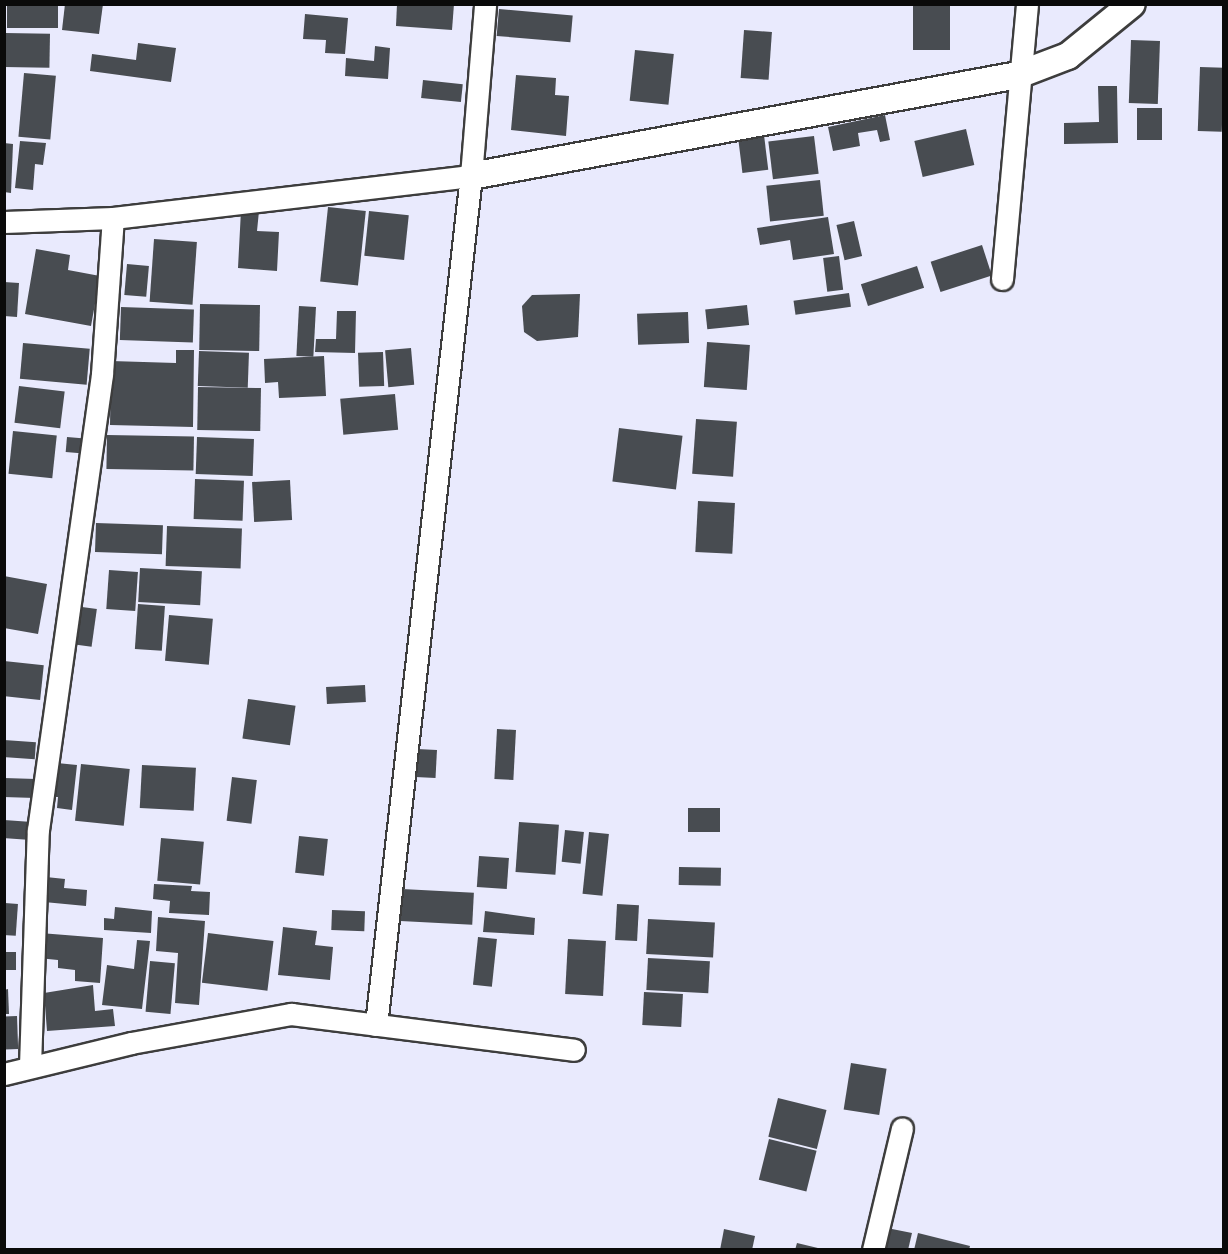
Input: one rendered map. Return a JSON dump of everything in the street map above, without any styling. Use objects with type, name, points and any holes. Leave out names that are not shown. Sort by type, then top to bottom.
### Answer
[{"type":"street","points":[[376,1025],[471,176],[485,4]]},
{"type":"street","points":[[1002,279],[1018,75],[1027,4]]},
{"type":"street","points":[[4,222],[113,218],[471,176],[1018,75],[1068,56],[1132,4]]},
{"type":"street","points":[[30,1066],[38,830],[102,374],[113,218]]},
{"type":"street","points":[[4,1074],[30,1066],[291,1014],[574,1050]]},
{"type":"street","points":[[873,1250],[902,1128]]},
{"type":"building","points":[[7,4],[58,4],[58,28],[7,28]]},
{"type":"building","points":[[65,4],[103,4],[99,34],[62,30]]},
{"type":"building","points":[[397,4],[454,4],[452,30],[396,26]]},
{"type":"building","points":[[913,4],[950,4],[950,50],[913,50]]},
{"type":"building","points":[[499,9],[573,15],[570,42],[497,36]]},
{"type":"building","points":[[305,14],[348,18],[345,54],[325,53],[326,40],[303,39]]},
{"type":"building","points":[[744,30],[772,32],[769,80],[741,78]]},
{"type":"building","points":[[5,33],[50,34],[49,68],[4,67]]},
{"type":"building","points":[[1131,40],[1160,41],[1158,104],[1129,103]]},
{"type":"building","points":[[138,43],[176,48],[171,82],[90,71],[92,54],[136,60]]},
{"type":"building","points":[[375,46],[390,48],[388,79],[345,76],[346,58],[374,61]]},
{"type":"building","points":[[635,50],[674,54],[668,105],[630,101]]},
{"type":"building","points":[[1200,67],[1224,68],[1222,132],[1198,131]]},
{"type":"building","points":[[24,73],[56,76],[50,140],[18,137]]},
{"type":"building","points":[[516,75],[556,78],[555,95],[569,96],[566,136],[511,130]]},
{"type":"building","points":[[423,80],[463,84],[461,102],[421,98]]},
{"type":"building","points":[[1098,86],[1117,86],[1118,143],[1064,144],[1064,123],[1099,122]]},
{"type":"building","points":[[1137,108],[1162,108],[1162,140],[1137,140]]},
{"type":"building","points":[[885,115],[890,140],[880,142],[877,130],[858,133],[860,146],[833,151],[828,127]]},
{"type":"building","points":[[966,129],[974,165],[923,177],[914,141]]},
{"type":"building","points":[[764,135],[768,170],[742,173],[738,138]]},
{"type":"building","points":[[814,136],[819,174],[773,179],[768,142]]},
{"type":"building","points":[[20,141],[46,143],[43,165],[35,164],[33,190],[15,188]]},
{"type":"building","points":[[4,143],[13,144],[11,193],[4,192]]},
{"type":"building","points":[[820,180],[824,216],[770,221],[766,186]]},
{"type":"building","points":[[328,207],[366,211],[358,286],[320,282]]},
{"type":"building","points":[[241,210],[259,211],[257,231],[279,232],[277,271],[238,268]]},
{"type":"building","points":[[369,211],[409,215],[404,260],[364,256]]},
{"type":"building","points":[[828,217],[834,254],[793,260],[790,240],[760,245],[757,228]]},
{"type":"building","points":[[854,221],[862,256],[845,260],[836,225]]},
{"type":"building","points":[[154,239],[197,242],[193,305],[150,302]]},
{"type":"building","points":[[982,245],[992,275],[941,292],[931,262]]},
{"type":"building","points":[[36,249],[70,255],[68,270],[100,276],[91,326],[25,314]]},
{"type":"building","points":[[839,256],[843,290],[827,292],[823,258]]},
{"type":"building","points":[[127,264],[149,266],[146,297],[124,295]]},
{"type":"building","points":[[917,266],[924,288],[868,306],[861,284]]},
{"type":"building","points":[[4,282],[19,283],[17,317],[4,316]]},
{"type":"building","points":[[849,293],[851,307],[795,315],[794,301]]},
{"type":"building","points":[[580,294],[578,337],[537,341],[524,332],[522,306],[532,295]]},
{"type":"building","points":[[200,304],[260,305],[259,351],[199,350]]},
{"type":"building","points":[[747,305],[749,325],[707,329],[705,309]]},
{"type":"building","points":[[299,306],[316,307],[313,357],[296,356]]},
{"type":"building","points":[[121,307],[194,310],[193,343],[120,340]]},
{"type":"building","points":[[337,311],[356,311],[355,353],[315,352],[316,339],[336,339]]},
{"type":"building","points":[[688,312],[689,343],[638,345],[637,314]]},
{"type":"building","points":[[707,342],[750,345],[747,390],[704,387]]},
{"type":"building","points":[[23,343],[90,349],[87,385],[20,379]]},
{"type":"building","points":[[411,348],[414,385],[388,387],[385,350]]},
{"type":"building","points":[[176,350],[194,350],[193,427],[110,425],[111,361],[176,363]]},
{"type":"building","points":[[199,351],[249,353],[248,388],[198,386]]},
{"type":"building","points":[[383,352],[384,386],[359,387],[358,353]]},
{"type":"building","points":[[324,356],[326,396],[279,398],[278,382],[265,383],[264,359]]},
{"type":"building","points":[[19,386],[65,392],[60,428],[14,423]]},
{"type":"building","points":[[198,387],[261,388],[260,431],[197,430]]},
{"type":"building","points":[[395,394],[398,430],[343,435],[340,399]]},
{"type":"building","points":[[696,419],[737,422],[733,477],[692,474]]},
{"type":"building","points":[[619,428],[683,436],[676,489],[612,482]]},
{"type":"building","points":[[13,431],[57,436],[52,478],[9,474]]},
{"type":"building","points":[[107,435],[194,437],[193,471],[106,469]]},
{"type":"building","points":[[67,437],[88,439],[87,454],[66,452]]},
{"type":"building","points":[[197,437],[254,439],[253,476],[196,474]]},
{"type":"building","points":[[195,479],[244,481],[243,521],[194,519]]},
{"type":"building","points":[[290,480],[292,520],[254,522],[252,482]]},
{"type":"building","points":[[698,501],[735,503],[732,554],[695,552]]},
{"type":"building","points":[[96,523],[163,525],[162,554],[95,552]]},
{"type":"building","points":[[167,526],[242,529],[241,569],[166,566]]},
{"type":"building","points":[[140,568],[202,571],[200,605],[138,602]]},
{"type":"building","points":[[109,570],[138,572],[135,611],[106,609]]},
{"type":"building","points":[[4,576],[47,584],[38,634],[4,628]]},
{"type":"building","points":[[138,604],[165,606],[162,651],[135,649]]},
{"type":"building","points":[[82,607],[97,609],[92,647],[77,645]]},
{"type":"building","points":[[169,615],[213,619],[209,665],[165,661]]},
{"type":"building","points":[[4,661],[44,665],[40,700],[4,696]]},
{"type":"building","points":[[365,685],[366,702],[327,704],[326,687]]},
{"type":"building","points":[[248,699],[296,706],[290,745],[242,739]]},
{"type":"building","points":[[497,729],[516,730],[513,780],[494,779]]},
{"type":"building","points":[[4,740],[36,742],[35,759],[4,757]]},
{"type":"building","points":[[417,749],[437,750],[436,778],[416,777]]},
{"type":"building","points":[[57,763],[77,765],[72,810],[57,808],[58,797],[54,797]]},
{"type":"building","points":[[81,764],[130,769],[124,826],[75,821]]},
{"type":"building","points":[[142,765],[196,768],[194,811],[140,808]]},
{"type":"building","points":[[232,777],[257,780],[251,824],[227,821]]},
{"type":"building","points":[[4,778],[36,779],[35,798],[4,797]]},
{"type":"building","points":[[688,808],[720,808],[720,832],[688,832]]},
{"type":"building","points":[[4,820],[32,822],[31,840],[4,838]]},
{"type":"building","points":[[519,822],[559,825],[555,875],[516,872]]},
{"type":"building","points":[[565,830],[584,832],[581,864],[562,862]]},
{"type":"building","points":[[589,832],[609,834],[602,896],[583,894]]},
{"type":"building","points":[[299,836],[328,839],[324,876],[295,873]]},
{"type":"building","points":[[161,838],[204,842],[200,885],[157,881]]},
{"type":"building","points":[[479,856],[509,858],[507,889],[477,887]]},
{"type":"building","points":[[679,867],[721,868],[721,886],[679,885]]},
{"type":"building","points":[[46,877],[65,879],[64,888],[87,890],[86,906],[44,902]]},
{"type":"building","points":[[154,884],[192,886],[191,891],[210,892],[209,915],[169,913],[170,901],[153,899]]},
{"type":"building","points":[[402,889],[474,893],[472,925],[400,921]]},
{"type":"building","points":[[5,903],[18,904],[16,936],[4,935]]},
{"type":"building","points":[[617,904],[639,905],[637,941],[615,940]]},
{"type":"building","points":[[115,907],[152,911],[151,933],[104,930],[104,918],[114,919]]},
{"type":"building","points":[[332,910],[365,911],[364,931],[331,930]]},
{"type":"building","points":[[485,911],[535,918],[534,935],[483,932]]},
{"type":"building","points":[[158,917],[205,921],[199,1005],[175,1003],[178,953],[156,951]]},
{"type":"building","points":[[648,919],[715,923],[713,957],[646,954]]},
{"type":"building","points":[[283,927],[317,931],[315,945],[333,947],[330,980],[278,975]]},
{"type":"building","points":[[40,933],[103,938],[100,983],[75,981],[75,970],[58,968],[58,960],[38,958]]},
{"type":"building","points":[[208,933],[274,941],[267,991],[202,983]]},
{"type":"building","points":[[478,937],[497,939],[492,987],[473,985]]},
{"type":"building","points":[[568,939],[606,941],[603,996],[565,994]]},
{"type":"building","points":[[137,940],[150,941],[142,1009],[102,1005],[107,965],[134,969]]},
{"type":"building","points":[[4,952],[16,952],[16,970],[4,970]]},
{"type":"building","points":[[648,958],[710,961],[708,993],[646,990]]},
{"type":"building","points":[[150,961],[175,963],[170,1014],[146,1012]]},
{"type":"building","points":[[93,985],[95,1011],[113,1009],[115,1026],[47,1031],[44,993]]},
{"type":"building","points":[[8,989],[9,1014],[4,1014],[4,990]]},
{"type":"building","points":[[644,992],[683,994],[681,1027],[642,1025]]},
{"type":"building","points":[[4,1016],[17,1016],[18,1049],[5,1049]]},
{"type":"building","points":[[851,1063],[887,1069],[879,1115],[844,1109]]},
{"type":"building","points":[[778,1098],[827,1110],[817,1149],[768,1137]]},
{"type":"building","points":[[769,1139],[817,1151],[806,1192],[759,1180]]},
{"type":"building","points":[[887,1228],[912,1233],[908,1250],[883,1250]]},
{"type":"building","points":[[724,1229],[755,1236],[752,1250],[720,1250]]},
{"type":"building","points":[[918,1233],[970,1246],[969,1250],[914,1250]]},
{"type":"building","points":[[797,1243],[822,1249],[822,1250],[795,1250]]}]
